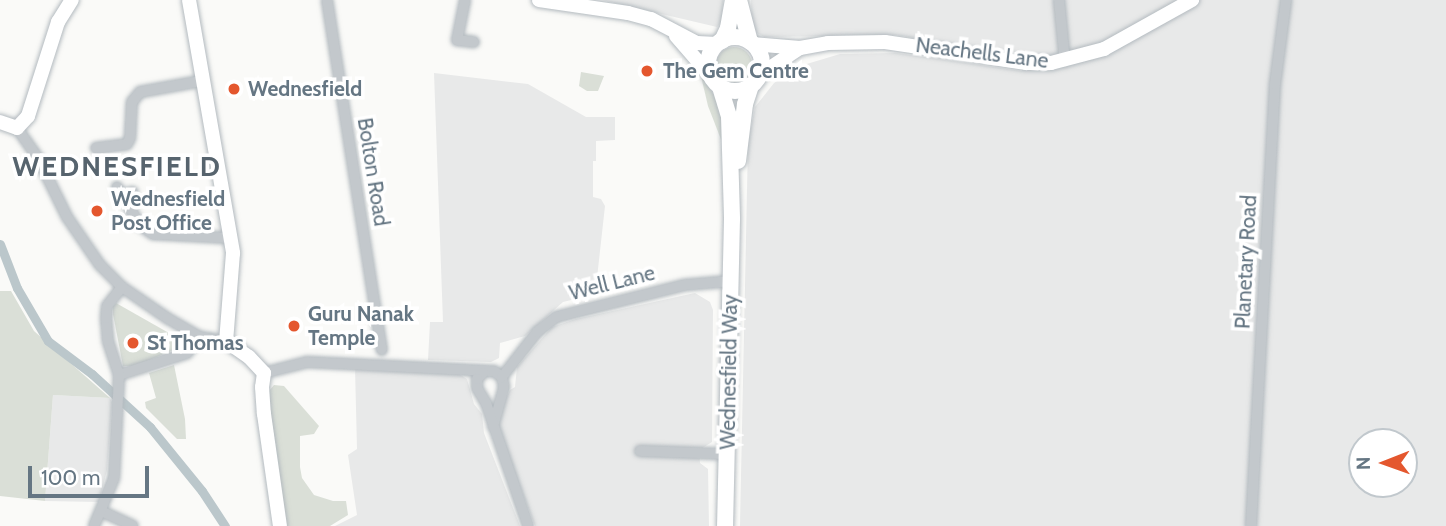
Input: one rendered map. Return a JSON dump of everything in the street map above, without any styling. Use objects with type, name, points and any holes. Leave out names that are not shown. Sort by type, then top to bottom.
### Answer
[{"type":"main road","points":[[733,0],[728,28],[709,57],[709,74],[720,87],[736,91],[755,80],[761,59],[751,43],[739,0]]},
{"type":"main road","points":[[719,43],[731,38],[751,43]]},
{"type":"main road","name":"Wednesfield Way","points":[[732,219],[743,122],[755,80]]},
{"type":"main road","name":"Wednesfield Way","points":[[720,87],[729,116],[732,219],[725,526]]},
{"type":"street","points":[[17,128],[28,116],[58,22],[72,0]]},
{"type":"street","points":[[189,0],[230,238],[233,276],[226,310],[226,341]]},
{"type":"street","name":"Bolton Road","points":[[327,0],[382,350]]},
{"type":"street","points":[[465,0],[453,39],[474,42]]},
{"type":"street","points":[[539,0],[628,13],[651,19],[697,43],[719,43]]},
{"type":"street","points":[[1059,0],[1065,62]]},
{"type":"street","name":"Neachells Lane","points":[[751,43],[800,48],[828,43],[885,42],[1026,63],[1065,62],[1117,43],[1192,0]]},
{"type":"street","name":"Planetary Road","points":[[1251,526],[1275,84],[1286,0]]},
{"type":"street","points":[[671,30],[709,74]]},
{"type":"street","name":"Neachells Lane","points":[[755,80],[800,48]]},
{"type":"street","points":[[96,148],[127,144],[130,138],[132,102],[140,92],[201,81]]},
{"type":"street","points":[[0,122],[17,128],[38,158],[86,248],[122,287],[200,337],[226,341],[249,357],[264,373]]},
{"type":"street","points":[[133,192],[119,191],[140,225],[153,234],[230,238]]},
{"type":"street","name":"Well Lane","points":[[498,374],[543,326],[562,315],[684,285],[731,281]]},
{"type":"street","points":[[94,526],[114,478],[119,375],[108,341],[106,318],[107,306],[122,287]]},
{"type":"street","points":[[119,375],[187,353],[200,337]]},
{"type":"street","points":[[264,373],[307,362],[460,367],[480,376],[498,374],[504,387],[493,427]]},
{"type":"street","points":[[264,373],[261,387],[280,526]]},
{"type":"street","points":[[480,376],[477,387],[528,526]]},
{"type":"street","points":[[481,395],[491,398],[500,394]]},
{"type":"street","points":[[639,451],[727,454]]},
{"type":"street","points":[[101,511],[134,526]]},
{"type":"shaded area","points":[[602,0],[723,0],[722,22],[717,27]]},
{"type":"shaded area","points":[[751,0],[1446,0],[1446,526],[740,526],[748,143],[755,107],[774,83],[800,66],[840,54],[896,53],[1022,71],[1021,55],[896,35],[764,37],[752,30]]},
{"type":"shaded area","points":[[734,47],[747,52],[752,65],[747,78],[734,83],[721,78],[716,65],[721,52]]},
{"type":"shaded area","points":[[581,72],[604,76],[598,91],[587,91],[579,86]]},
{"type":"shaded area","points":[[700,72],[723,110],[722,142],[708,106]]},
{"type":"shaded area","points":[[434,73],[528,84],[586,117],[615,117],[615,140],[596,141],[596,161],[593,161],[593,197],[601,199],[605,206],[596,287],[588,296],[563,302],[525,336],[500,343],[499,358],[491,362],[428,360],[430,322],[443,322]]},
{"type":"shaded area","points":[[0,291],[11,291],[34,331],[110,398],[53,395],[45,501],[0,496]]},
{"type":"shaded area","points":[[695,293],[710,302],[713,310],[712,442],[699,450],[700,463],[708,469],[709,526],[535,526],[499,431],[499,412],[510,390],[515,387],[517,367],[552,327],[576,319]]},
{"type":"shaded area","points":[[116,303],[183,341],[183,346],[135,366],[123,366],[113,314],[113,306]]},
{"type":"shaded area","points":[[174,365],[185,419],[186,439],[177,439],[146,408],[145,402],[156,398],[149,373]]},
{"type":"shaded area","points":[[355,368],[459,374],[467,379],[474,404],[482,414],[484,433],[520,526],[335,526],[357,515],[348,455],[357,449]]},
{"type":"shaded area","points":[[274,385],[284,386],[319,426],[314,434],[300,436],[300,467],[302,478],[314,495],[333,501],[346,501],[348,515],[330,526],[286,526],[268,408],[268,392]]},
{"type":"shaded area","points":[[53,395],[110,398],[112,402],[107,470],[99,502],[45,501]]},
{"type":"waterway","points":[[0,244],[17,288],[48,341],[92,374],[150,427],[202,491],[225,526]]},
{"type":"place","name":"The Gem Centre","points":[[647,71]]},
{"type":"place","name":"Wednesfield","points":[[234,89]]},
{"type":"place","name":"Wednesfield Post Office","points":[[97,211]]},
{"type":"place","name":"Guru Nanak Temple","points":[[294,326]]},
{"type":"place","name":"St Thomas","points":[[133,343]]},
{"type":"district","name":"WEDNESFIELD","points":[[117,166]]}]
